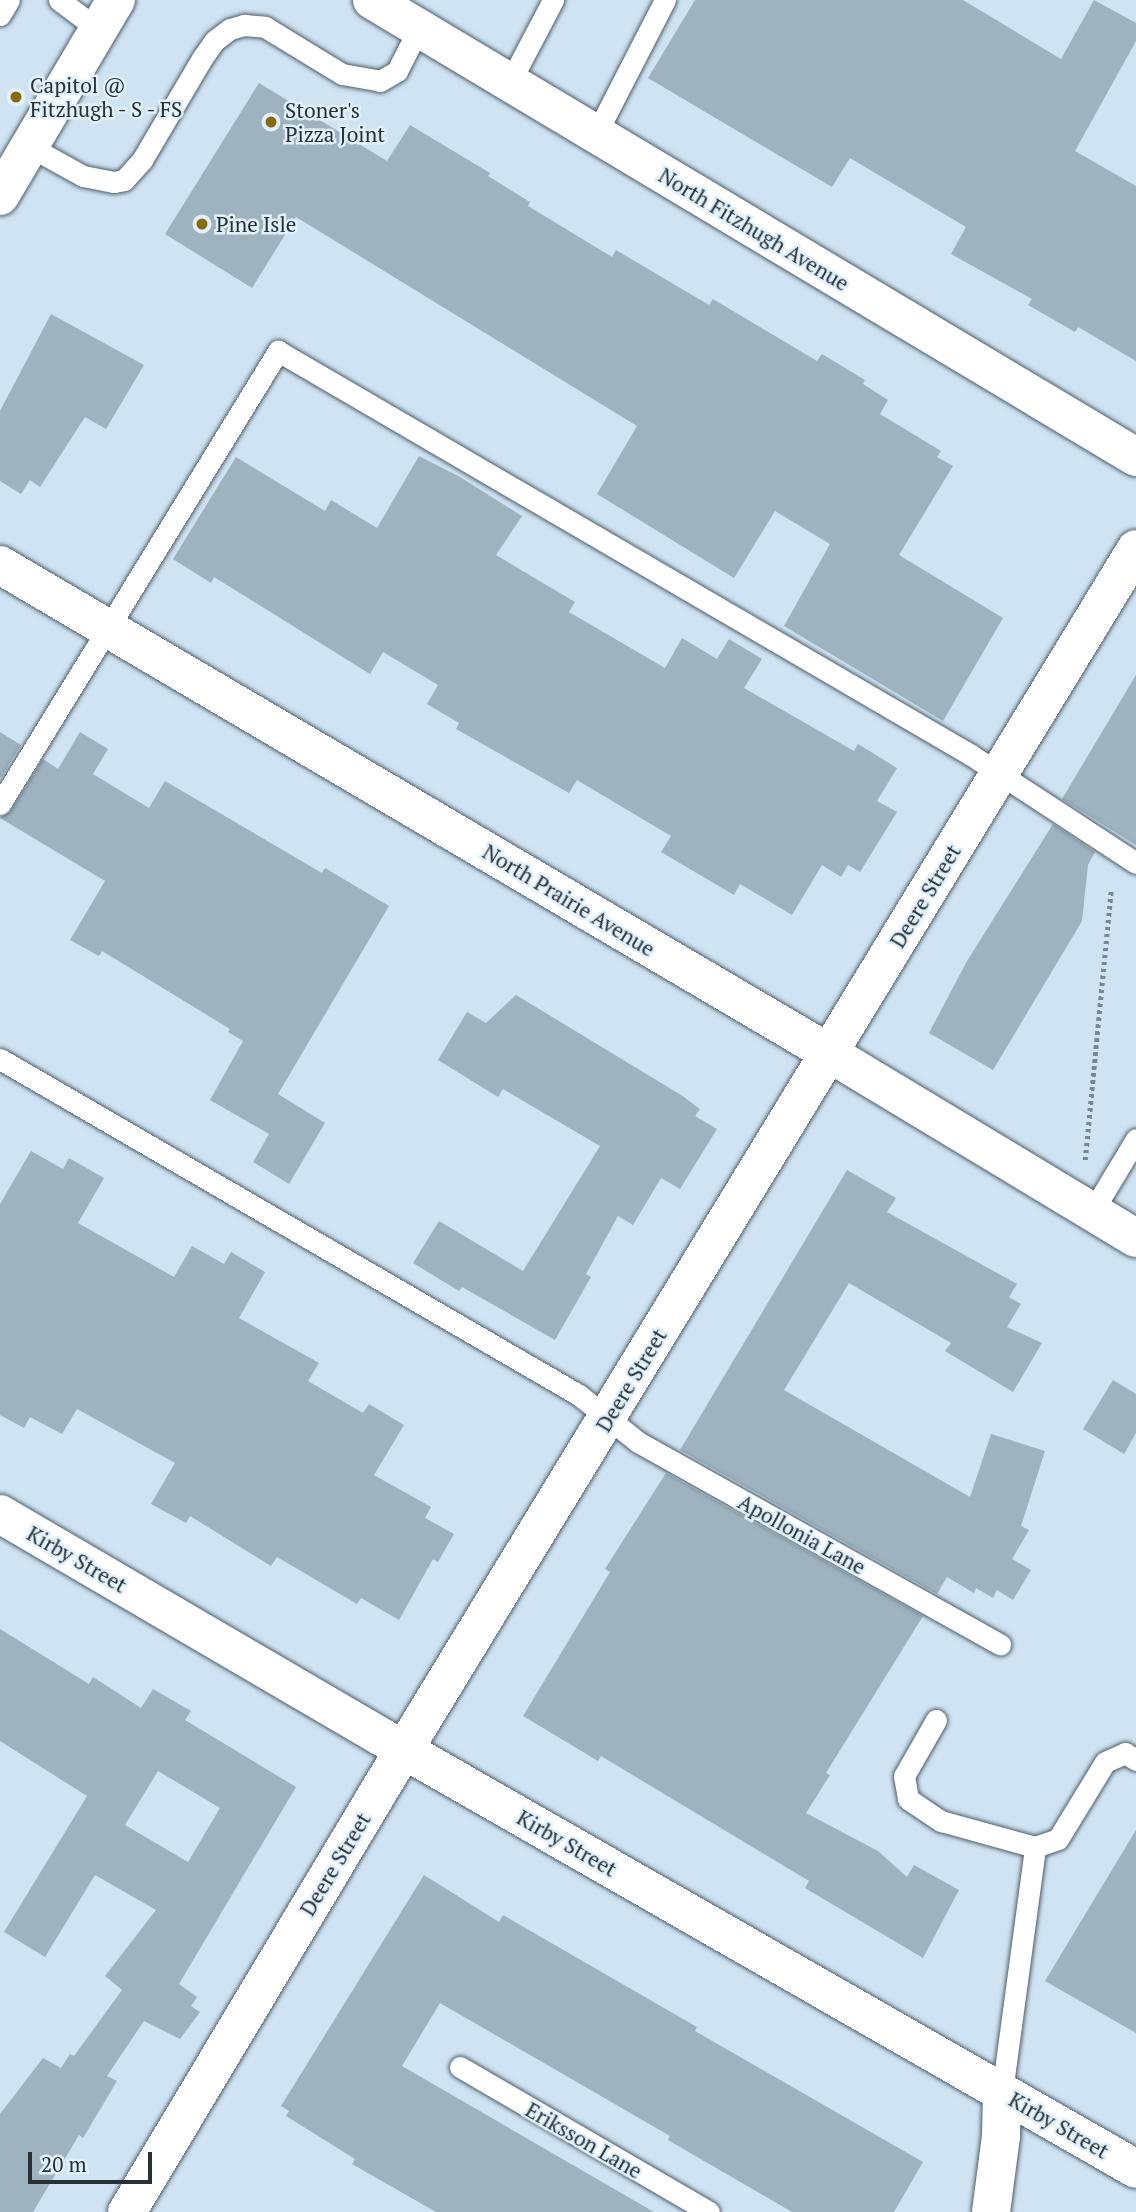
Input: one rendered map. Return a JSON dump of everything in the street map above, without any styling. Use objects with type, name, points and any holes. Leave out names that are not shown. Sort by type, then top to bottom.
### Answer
[{"type":"street","name":"North Fitzhugh Avenue","points":[[372,0],[1136,457]]},
{"type":"street","points":[[0,197],[107,15]]},
{"type":"street","name":"Deere Street","points":[[127,2212],[404,1750],[1136,549]]},
{"type":"street","name":"North Prairie Avenue","points":[[0,565],[829,1053],[1136,1238]]},
{"type":"street","name":"Kirby Street","points":[[0,1514],[404,1750],[1136,2169]]},
{"type":"street","points":[[991,2212],[1002,2092]]},
{"type":"lane","points":[[0,15],[9,0]]},
{"type":"lane","points":[[59,0],[107,15]]},
{"type":"lane","points":[[510,82],[553,0]]},
{"type":"lane","points":[[596,134],[665,0]]},
{"type":"lane","points":[[29,146],[83,176],[114,182],[124,180],[142,160],[214,41],[230,29],[244,25],[265,27],[342,74],[380,81],[397,71],[419,28]]},
{"type":"lane","points":[[0,804],[278,351],[1000,773],[1136,863]]},
{"type":"lane","name":"Apollonia Lane","points":[[0,1059],[579,1395],[638,1442],[1000,1644]]},
{"type":"lane","points":[[1092,1212],[1136,1139]]},
{"type":"lane","points":[[936,1720],[905,1776],[908,1799],[941,1821],[1035,1847],[1058,1839],[1105,1762],[1125,1753],[1136,1760]]},
{"type":"lane","points":[[1002,2092],[1035,1847]]},
{"type":"lane","name":"Eriksson Lane","points":[[460,2067],[709,2212]]},
{"type":"path","points":[[1085,1160],[1111,889]]},
{"type":"building","points":[[695,0],[963,0],[1061,59],[1094,0],[1136,23],[1136,41],[1075,151],[1136,186],[1136,361],[1078,327],[1075,332],[1028,305],[1032,299],[951,254],[966,227],[850,158],[832,187],[648,78]]},
{"type":"building","points":[[259,83],[387,161],[410,125],[490,173],[488,176],[530,202],[528,206],[612,257],[616,250],[709,305],[713,299],[817,361],[822,354],[865,380],[863,384],[888,400],[880,414],[941,451],[937,457],[953,466],[899,555],[1003,618],[943,721],[784,626],[830,544],[775,511],[734,578],[597,494],[637,426],[296,217],[252,288],[165,234]]},
{"type":"building","points":[[51,314],[144,365],[106,429],[85,417],[40,487],[30,480],[21,494],[0,481],[0,411]]},
{"type":"building","points":[[419,456],[460,477],[522,516],[496,555],[575,602],[569,612],[665,668],[682,638],[717,659],[729,639],[762,659],[744,688],[854,751],[858,744],[897,768],[877,801],[897,812],[860,872],[848,865],[841,877],[822,865],[792,915],[740,884],[734,895],[661,852],[671,836],[577,780],[569,793],[456,729],[459,723],[427,704],[438,685],[383,652],[370,674],[214,577],[211,583],[173,559],[236,457],[325,511],[331,500],[377,528]]},
{"type":"building","points":[[1136,675],[1136,845],[1062,799]]},
{"type":"building","points":[[0,732],[21,745],[0,779]]},
{"type":"building","points":[[80,732],[108,749],[93,774],[149,808],[165,781],[322,873],[325,868],[389,906],[278,1094],[325,1123],[289,1184],[253,1162],[269,1134],[210,1100],[243,1041],[228,1032],[230,1029],[102,951],[99,956],[70,940],[105,881],[0,818],[11,811],[43,759],[58,769]]},
{"type":"building","points":[[1053,824],[1095,852],[1088,865],[1082,921],[993,1070],[929,1033],[967,961]]},
{"type":"building","points":[[516,995],[681,1095],[700,1109],[695,1116],[717,1129],[680,1189],[661,1178],[633,1225],[618,1216],[586,1274],[591,1277],[555,1340],[462,1287],[459,1291],[413,1263],[439,1221],[523,1271],[600,1146],[503,1089],[498,1097],[438,1060],[467,1012],[486,1023]]},
{"type":"building","points":[[31,1151],[63,1169],[69,1158],[104,1178],[78,1223],[174,1277],[192,1246],[224,1264],[231,1252],[265,1272],[239,1318],[319,1363],[308,1381],[363,1413],[369,1404],[404,1425],[374,1475],[431,1507],[425,1518],[454,1534],[438,1562],[433,1559],[399,1620],[361,1598],[357,1604],[277,1557],[271,1566],[190,1516],[186,1523],[151,1504],[175,1463],[77,1409],[62,1434],[30,1417],[24,1428],[0,1415],[0,1204]]},
{"type":"building","points":[[847,1170],[896,1198],[887,1212],[1017,1284],[1009,1297],[1021,1304],[1007,1327],[1042,1343],[1013,1392],[945,1351],[951,1343],[849,1283],[784,1390],[970,1497],[991,1434],[1045,1451],[1021,1526],[1029,1530],[1012,1559],[1031,1570],[1013,1600],[997,1590],[993,1598],[976,1588],[974,1593],[947,1577],[937,1594],[680,1450]]},
{"type":"building","points":[[1113,1380],[1136,1394],[1136,1433],[1124,1454],[1083,1429]]},
{"type":"building","points":[[666,1473],[923,1616],[826,1773],[830,1775],[806,1813],[878,1851],[907,1877],[914,1865],[959,1890],[923,1958],[805,1888],[809,1881],[601,1756],[598,1761],[523,1716],[610,1572],[605,1569]]},
{"type":"building","points":[[0,1629],[89,1684],[93,1677],[141,1708],[153,1689],[191,1711],[185,1720],[296,1787],[179,1984],[197,1997],[191,2006],[200,2012],[180,2039],[144,2021],[107,2076],[117,2081],[83,2138],[79,2135],[33,2212],[0,2212],[0,2114],[43,2058],[61,2068],[70,2054],[74,2056],[122,1990],[105,1976],[156,1910],[95,1875],[45,1957],[4,1932],[87,1796],[0,1741]],"holes":[[[158,1771],[220,1808],[188,1862],[125,1825]]]},
{"type":"building","points":[[1136,1830],[1136,2033],[1045,1981]]},
{"type":"building","points":[[424,1875],[499,1922],[503,1915],[697,2027],[695,2031],[923,2162],[894,2212],[792,2212],[668,2140],[670,2136],[440,2003],[402,2066],[654,2212],[436,2212],[352,2164],[355,2159],[286,2116],[289,2111],[281,2106]]},
{"type":"place","name":"Capitol @ Fitzhugh - S - FS","points":[[16,97]]},
{"type":"place","name":"Stoner's Pizza Joint","points":[[271,122]]},
{"type":"place","name":"Pine Isle","points":[[202,224]]}]
